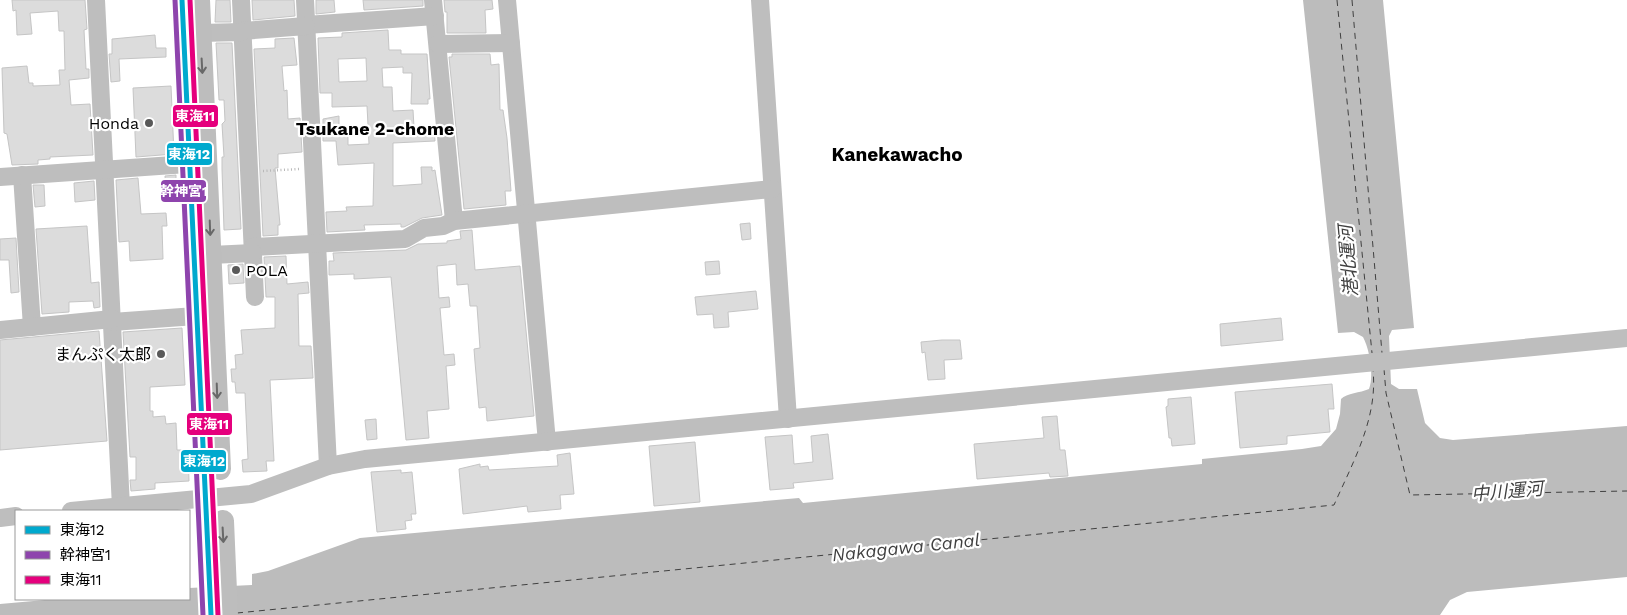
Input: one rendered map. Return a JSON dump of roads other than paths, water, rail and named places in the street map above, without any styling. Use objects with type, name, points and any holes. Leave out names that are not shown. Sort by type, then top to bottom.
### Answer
[{"type":"main road","points":[[182,0],[198,163],[211,255],[214,498],[217,574],[211,615]]},
{"type":"main road","points":[[199,0],[196,316],[214,498]]},
{"type":"main road","points":[[217,574],[227,615]]},
{"type":"street","points":[[96,0],[121,506]]},
{"type":"street","points":[[241,0],[255,297]]},
{"type":"street","points":[[305,0],[315,243],[328,466]]},
{"type":"street","points":[[507,0],[547,442]]},
{"type":"street","points":[[760,0],[788,419]]},
{"type":"street","points":[[200,33],[306,26],[434,8],[454,221]]},
{"type":"street","points":[[438,44],[511,43]]},
{"type":"street","points":[[0,177],[198,163]]},
{"type":"street","points":[[22,175],[32,327]]},
{"type":"street","points":[[211,255],[315,243],[405,239],[424,228],[443,226],[454,221],[772,189]]},
{"type":"street","points":[[0,330],[112,320],[196,316]]},
{"type":"street","points":[[80,510],[251,494],[328,466],[365,459],[1627,338]]},
{"type":"street","points":[[0,518],[15,516]]},
{"type":"water","points":[[1303,0],[1383,0],[1414,328],[1392,330],[1389,336],[1391,384],[1399,389],[1417,389],[1425,423],[1440,438],[1453,440],[1627,426],[1627,577],[1467,592],[1450,600],[1440,615],[0,615],[0,604],[45,600],[190,600],[190,588],[252,585],[252,574],[268,571],[360,538],[799,498],[803,503],[1202,464],[1202,459],[1321,446],[1336,429],[1341,399],[1347,395],[1369,389],[1370,384],[1371,370],[1368,349],[1363,337],[1354,332],[1338,333]]},
{"type":"place","name":"Honda","points":[[149,123]]},
{"type":"place","name":"POLA","points":[[236,270]]},
{"type":"place","name":"まんぷく太郎","points":[[161,354]]},
{"type":"district","name":"Tsukane 2-chome","points":[[375,128]]},
{"type":"district","name":"Kanekawacho","points":[[897,154]]},
{"type":"water label","name":"港北運河","points":[[1348,261]]},
{"type":"water label","name":"中川運河","points":[[1507,491]]},
{"type":"water label","name":"Nakagawa Canal","points":[[906,547]]}]
